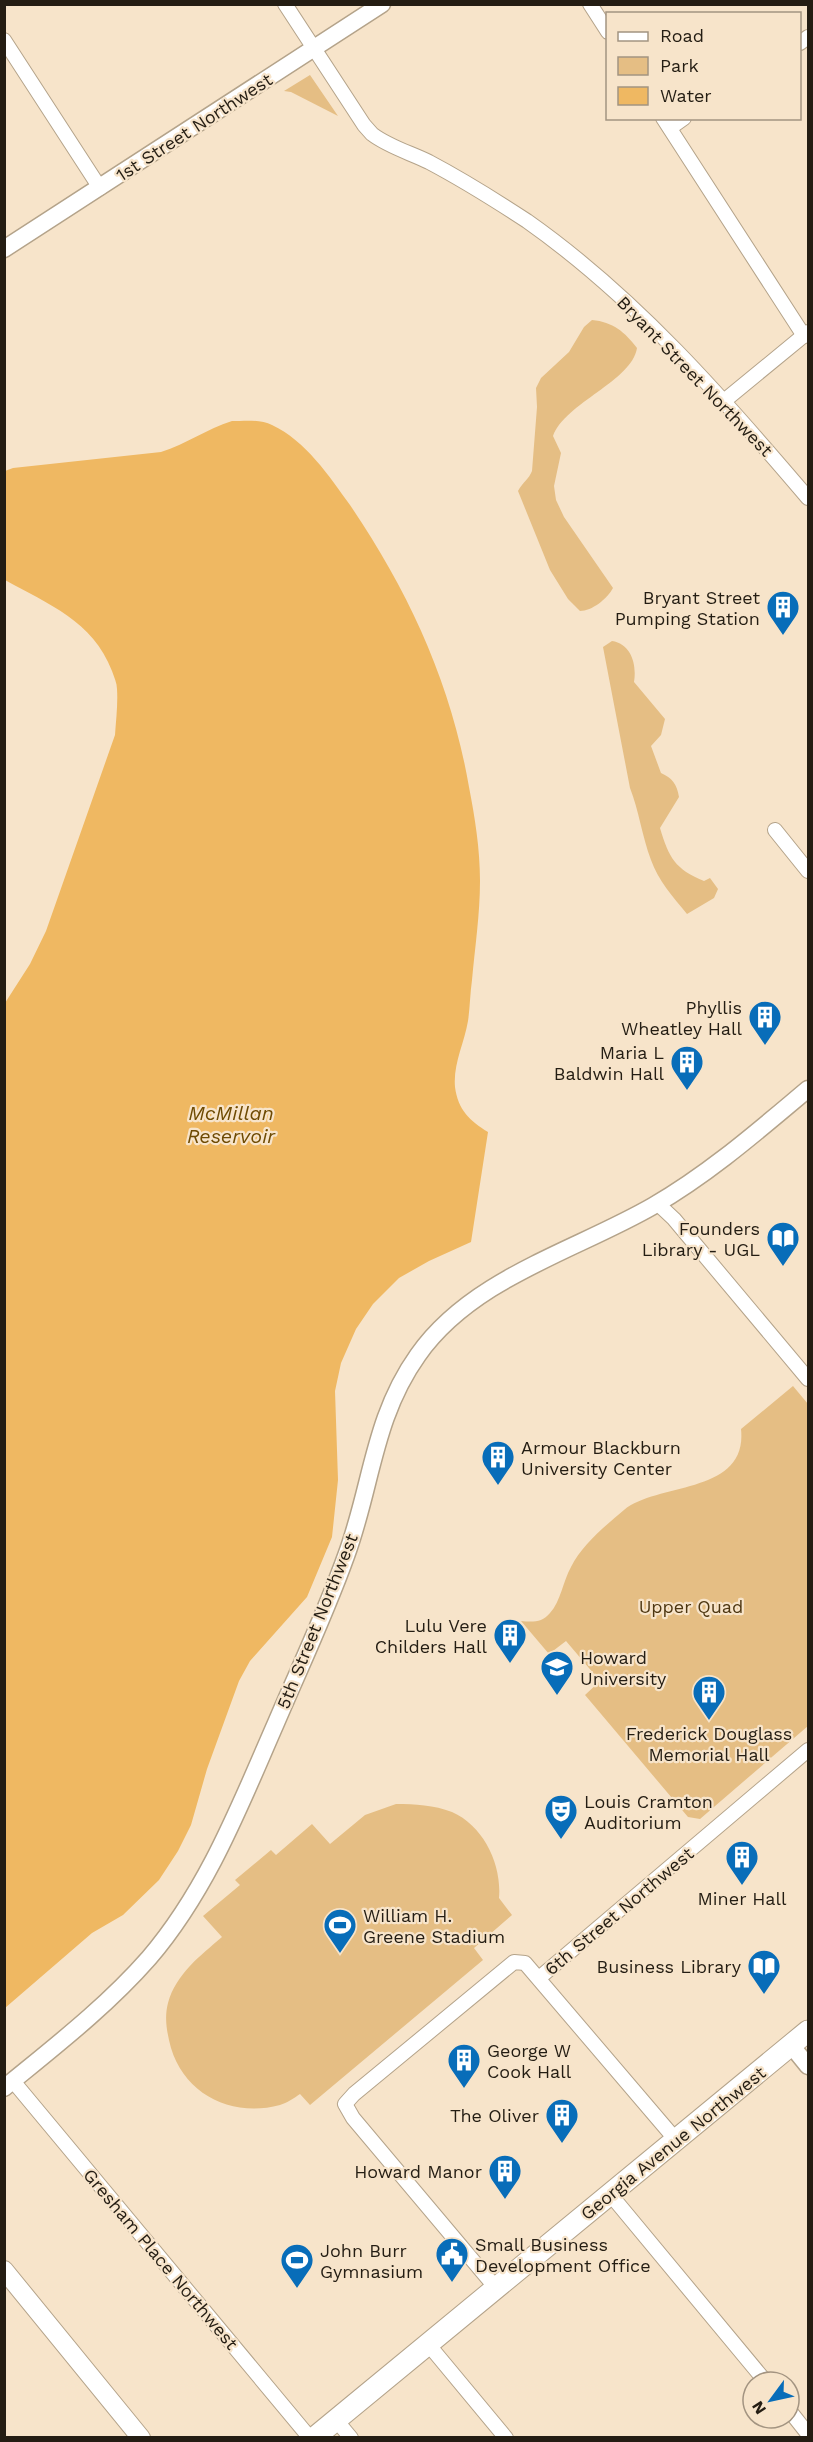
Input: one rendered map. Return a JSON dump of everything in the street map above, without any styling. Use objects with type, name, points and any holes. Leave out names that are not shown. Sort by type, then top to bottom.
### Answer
[{"type":"highway","name":"Georgia Avenue Northwest","points":[[312,2438],[808,2031]]},
{"type":"main road","points":[[4,2270],[141,2438]]},
{"type":"street","name":"Bryant Street Northwest","points":[[285,4],[372,134],[469,184],[541,232],[586,267],[637,312],[724,401],[808,498]]},
{"type":"street","name":"1st Street Northwest","points":[[4,249],[382,4]]},
{"type":"street","points":[[590,4],[606,29]]},
{"type":"street","points":[[4,40],[100,188]]},
{"type":"street","points":[[667,123],[806,334],[724,401]]},
{"type":"street","points":[[775,830],[808,870]]},
{"type":"street","name":"5th Street Northwest","points":[[9,2085],[100,2008],[134,1974],[183,1914],[213,1864],[346,1557],[361,1509],[384,1416],[397,1387],[420,1351],[452,1317],[490,1289],[657,1203],[716,1165],[808,1089]]},
{"type":"street","points":[[657,1203],[674,1219],[808,1379]]},
{"type":"street","name":"6th Street Northwest","points":[[539,1978],[808,1750]]},
{"type":"street","points":[[496,2288],[347,2111],[347,2100],[483,1986],[514,1962],[525,1963],[676,2140]]},
{"type":"street","points":[[791,2045],[808,2066]]},
{"type":"street","name":"Gresham Place Northwest","points":[[9,2085],[312,2438]]},
{"type":"street","points":[[610,2194],[756,2370]]},
{"type":"street","points":[[428,2344],[506,2438]]},
{"type":"street","points":[[336,2420],[351,2438]]},
{"type":"green space","points":[[310,75],[338,116],[291,92],[284,91]]},
{"type":"green space","points":[[592,320],[618,329],[637,348],[632,360],[623,371],[570,413],[553,436],[561,453],[554,486],[556,500],[564,517],[613,588],[599,604],[580,611],[568,599],[550,570],[518,491],[532,471],[537,407],[536,388],[541,378],[569,352],[584,327]]},
{"type":"green space","points":[[612,641],[624,646],[628,651],[633,662],[634,682],[665,719],[661,735],[651,746],[661,773],[673,782],[679,797],[660,828],[670,855],[686,872],[704,881],[710,878],[718,889],[714,898],[687,914],[666,888],[654,867],[630,788],[603,647]]},
{"type":"green space","name":"Upper Quad","points":[[793,1386],[808,1404],[808,1726],[700,1819],[688,1817],[585,1695],[600,1681],[566,1641],[549,1654],[521,1621],[533,1622],[550,1613],[581,1551],[594,1536],[624,1510],[639,1501],[698,1484],[716,1476],[730,1466],[739,1450],[741,1429]]},
{"type":"green space","name":"William H. Greene Stadium","points":[[396,1804],[424,1805],[452,1812],[473,1827],[489,1848],[497,1873],[499,1898],[512,1915],[474,1948],[483,1960],[310,2105],[300,2094],[280,2105],[245,2108],[213,2099],[199,2090],[187,2079],[171,2048],[166,2014],[172,1993],[183,1974],[222,1937],[203,1916],[240,1885],[235,1880],[271,1850],[276,1855],[312,1824],[330,1844],[365,1815]]},
{"type":"water","name":"McMillan Reservoir","points":[[232,421],[258,421],[272,425],[296,440],[325,471],[350,505],[391,571],[409,605],[439,675],[461,749],[475,822],[480,869],[469,1016],[457,1062],[455,1087],[459,1102],[466,1114],[488,1132],[471,1242],[399,1278],[373,1304],[356,1329],[341,1363],[335,1391],[338,1480],[332,1537],[307,1597],[250,1661],[239,1681],[207,1769],[191,1825],[178,1851],[159,1880],[123,1915],[92,1933],[5,2008],[5,1003],[30,964],[46,931],[115,735],[117,700],[112,671],[104,654],[93,639],[68,616],[5,580],[5,471],[13,468],[161,452]]},
{"type":"place","name":"Bryant Street Pumping Station","points":[[783,636]]},
{"type":"place","name":"Phyllis Wheatley Hall","points":[[765,1046]]},
{"type":"place","name":"Maria L Baldwin Hall","points":[[687,1091]]},
{"type":"place","name":"Founders Library - UGL","points":[[783,1267]]},
{"type":"place","name":"Armour Blackburn University Center","points":[[498,1486]]},
{"type":"place","name":"Lulu Vere Childers Hall","points":[[510,1664]]},
{"type":"place","name":"Howard University","points":[[557,1696]]},
{"type":"place","name":"Frederick Douglass Memorial Hall","points":[[709,1721]]},
{"type":"place","name":"Louis Cramton Auditorium","points":[[561,1840]]},
{"type":"place","name":"Miner Hall","points":[[742,1886]]},
{"type":"place","name":"William H. Greene Stadium","points":[[340,1954]]},
{"type":"place","name":"Business Library","points":[[764,1995]]},
{"type":"place","name":"George W Cook Hall","points":[[464,2089]]},
{"type":"place","name":"The Oliver","points":[[562,2144]]},
{"type":"place","name":"Howard Manor","points":[[505,2200]]},
{"type":"place","name":"Small Business Development Office","points":[[452,2283]]},
{"type":"place","name":"John Burr Gymnasium","points":[[297,2289]]}]
